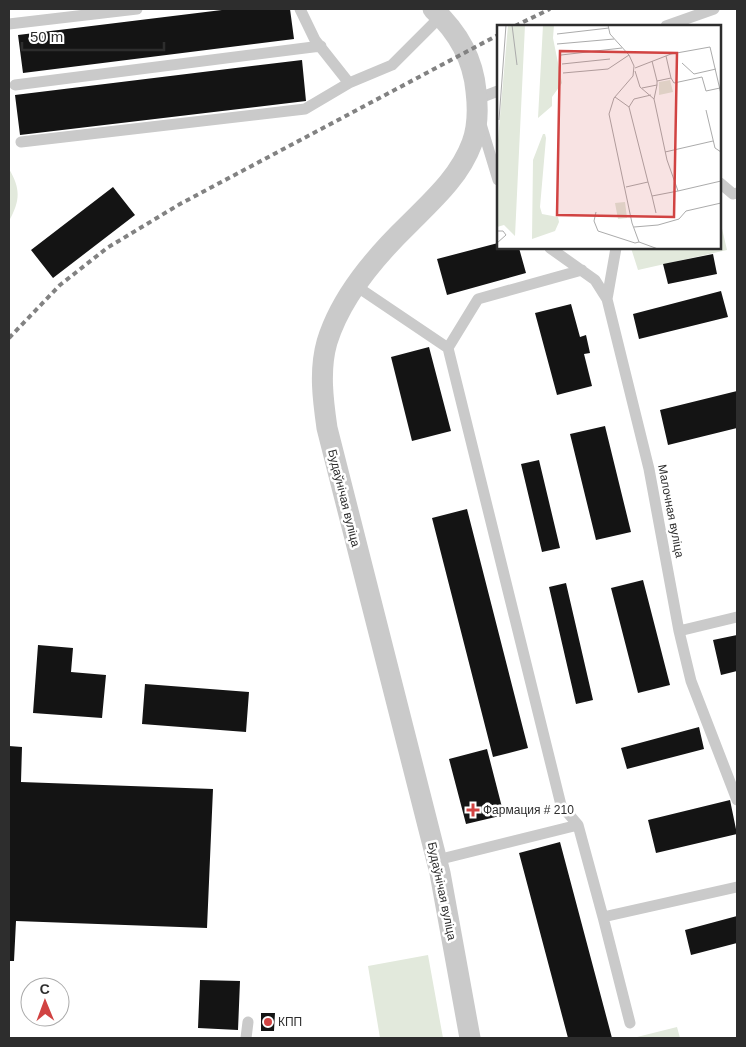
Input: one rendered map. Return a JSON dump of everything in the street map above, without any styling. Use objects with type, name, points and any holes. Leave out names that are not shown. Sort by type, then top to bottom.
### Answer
[{"type":"street","name":"Будаўнічая вуліца","points":[[437,13],[467,52],[477,106],[472,143],[462,163],[446,184],[402,231],[356,286],[338,316],[327,341],[323,366],[322,394],[326,428],[437,860],[470,1038]]},
{"type":"lane","points":[[9,24],[137,9]]},
{"type":"lane","points":[[300,9],[315,40],[349,83]]},
{"type":"lane","points":[[672,25],[714,9]]},
{"type":"lane","points":[[21,142],[305,109],[349,83],[392,65],[406,53],[437,13]]},
{"type":"lane","points":[[15,85],[321,46]]},
{"type":"lane","points":[[497,92],[477,106],[497,176]]},
{"type":"lane","points":[[721,184],[736,197]]},
{"type":"lane","name":"Малочная вуліца","points":[[551,249],[595,280],[607,299],[649,469],[678,630],[691,681],[737,800]]},
{"type":"lane","points":[[607,299],[616,249]]},
{"type":"lane","points":[[448,348],[478,299],[582,270]]},
{"type":"lane","points":[[356,286],[448,348],[562,805],[578,825],[630,1023]]},
{"type":"lane","points":[[678,630],[737,617]]},
{"type":"lane","points":[[437,860],[578,825]]},
{"type":"lane","points":[[603,917],[737,887]]},
{"type":"lane","points":[[246,1038],[248,1022]]},
{"type":"shaded area","points":[[9,169],[16,183],[18,195],[9,221]]},
{"type":"shaded area","points":[[721,224],[727,250],[638,270],[631,249],[721,249]]},
{"type":"shaded area","points":[[428,955],[443,1038],[380,1038],[368,966]]},
{"type":"shaded area","points":[[677,1027],[680,1038],[633,1038]]},
{"type":"building","points":[[230,9],[290,9],[294,39],[23,73],[18,35]]},
{"type":"building","points":[[302,60],[306,101],[20,135],[15,95]]},
{"type":"building","points":[[113,187],[135,215],[53,278],[31,250]]},
{"type":"building","points":[[497,243],[497,249],[519,249],[526,273],[447,295],[437,259]]},
{"type":"building","points":[[713,254],[717,274],[668,284],[663,264]]},
{"type":"building","points":[[721,291],[728,317],[639,339],[633,314]]},
{"type":"building","points":[[571,304],[580,337],[586,335],[590,353],[584,354],[592,386],[557,395],[535,313]]},
{"type":"building","points":[[429,347],[451,431],[412,441],[391,357]]},
{"type":"building","points":[[737,391],[737,428],[668,445],[660,410]]},
{"type":"building","points":[[605,426],[631,532],[596,540],[570,434]]},
{"type":"building","points":[[539,460],[560,548],[542,552],[521,464]]},
{"type":"building","points":[[467,509],[528,748],[493,757],[432,518]]},
{"type":"building","points":[[643,580],[670,685],[638,693],[611,588]]},
{"type":"building","points":[[566,583],[593,700],[576,704],[549,587]]},
{"type":"building","points":[[737,635],[737,671],[721,675],[713,640]]},
{"type":"building","points":[[38,645],[73,648],[71,672],[106,675],[102,718],[33,713]]},
{"type":"building","points":[[145,684],[249,692],[246,732],[142,724]]},
{"type":"building","points":[[699,727],[704,749],[627,769],[621,748]]},
{"type":"building","points":[[9,746],[22,747],[21,782],[213,789],[207,928],[16,921],[14,961],[9,961]]},
{"type":"building","points":[[487,749],[504,815],[466,824],[449,759]]},
{"type":"building","points":[[730,800],[737,834],[656,853],[648,820]]},
{"type":"building","points":[[560,842],[612,1038],[568,1038],[519,853]]},
{"type":"building","points":[[737,916],[737,943],[691,955],[685,930]]},
{"type":"building","points":[[200,980],[240,981],[238,1030],[198,1028]]},
{"type":"building","name":"КПП","points":[[261,1013],[275,1013],[274,1031],[261,1031]]},
{"type":"railway","points":[[517,25],[550,9]]},
{"type":"railway","points":[[9,338],[60,285],[107,248],[180,204],[497,36]]},
{"type":"place","name":"Фармация # 210","points":[[473,810]]},
{"type":"place","name":"КПП","points":[[268,1022]]}]
